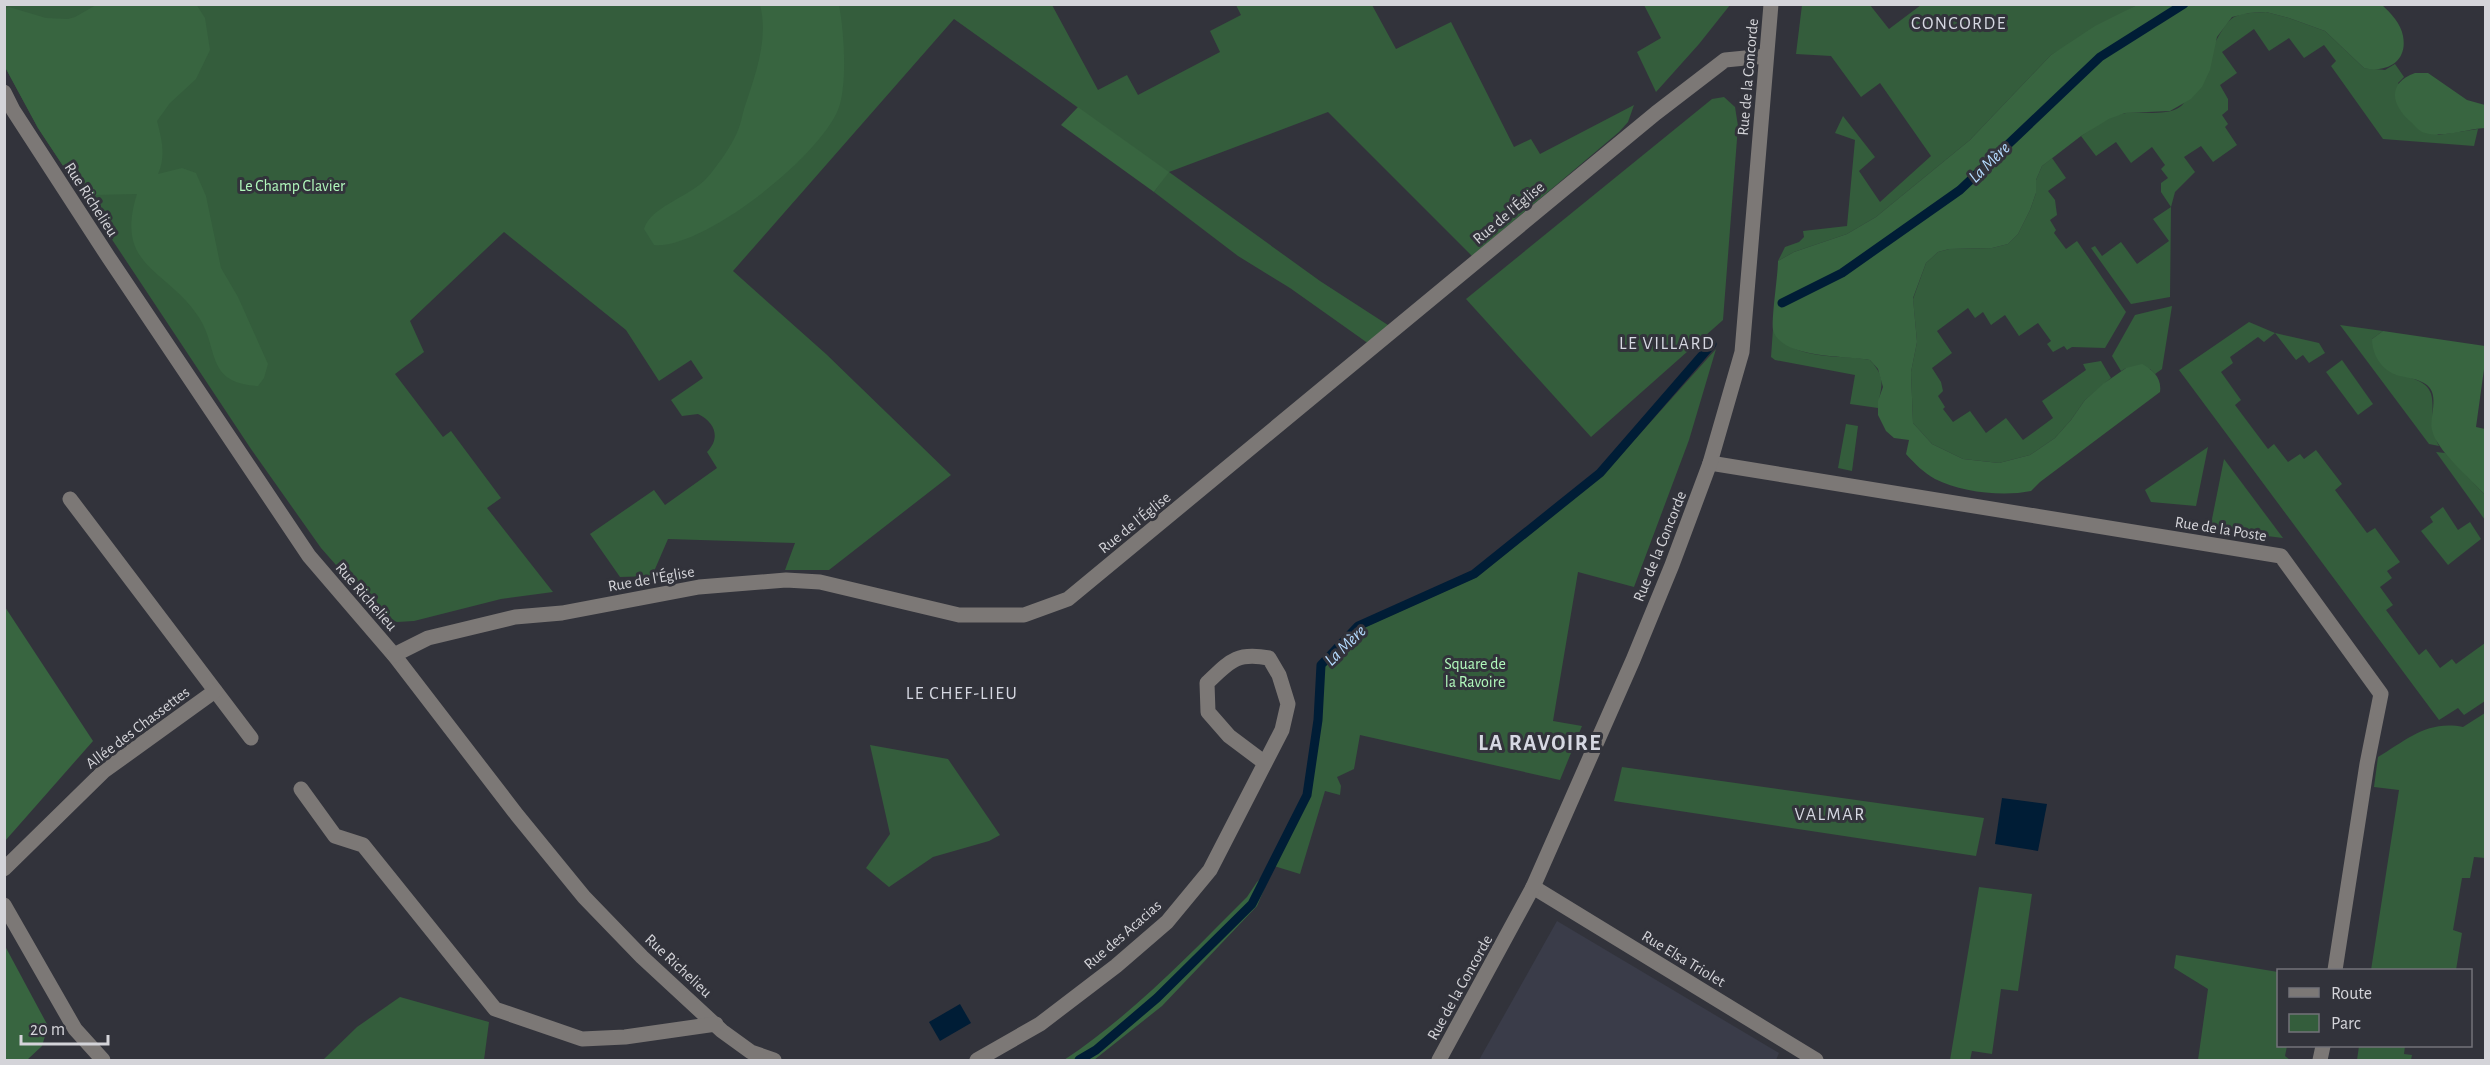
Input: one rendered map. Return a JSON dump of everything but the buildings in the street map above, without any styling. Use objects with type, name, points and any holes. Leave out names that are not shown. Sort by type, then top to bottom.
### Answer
[{"type":"street","name":"Rue de la Concorde","points":[[1439,1060],[1533,887],[1633,660],[1710,463],[1742,352],[1771,4]]},
{"type":"street","name":"Rue de l'Église","points":[[394,655],[428,638],[504,620],[562,613],[699,587],[786,580],[820,582],[959,615],[1024,615],[1068,599],[1656,113],[1725,60],[1766,56]]},
{"type":"street","name":"Rue Richelieu","points":[[4,92],[13,110],[109,258],[309,556],[394,655],[517,815],[584,897],[642,957],[716,1024],[750,1052],[774,1060]]},
{"type":"street","name":"Rue de la Poste","points":[[1710,463],[2281,556],[2381,694],[2367,764],[2335,969]]},
{"type":"street","name":"Allée des Chassettes","points":[[70,499],[251,738]]},
{"type":"street","name":"Rue des Acacias","points":[[977,1060],[1040,1024],[1116,966],[1167,922],[1210,870],[1282,730],[1288,704],[1279,675],[1269,658],[1247,654],[1224,666],[1207,683],[1208,712],[1229,736],[1265,763]]},
{"type":"street","name":"Allée des Chassettes","points":[[4,869],[104,771],[215,691]]},
{"type":"street","points":[[301,789],[335,836],[363,845],[495,1009],[582,1039],[625,1037],[716,1024]]},
{"type":"street","name":"Rue Elsa Triolet","points":[[1533,887],[1816,1060]]},
{"type":"street","points":[[4,905],[75,1029],[103,1060]]},
{"type":"shaded area","points":[[1557,921],[1779,1053],[1776,1060],[1479,1060]]},
{"type":"green space","points":[[196,4],[205,18],[210,50],[196,79],[170,103],[157,121],[163,154],[158,174],[182,168],[196,173],[206,196],[221,268],[238,297],[268,364],[264,378],[258,386],[241,383],[229,378],[221,371],[205,328],[198,316],[138,252],[132,237],[132,218],[137,194],[94,195],[75,184],[38,128],[5,67],[5,9],[9,7],[46,18],[68,19],[96,5]]},
{"type":"green space","name":"Le Champ Clavier","points":[[4,5],[1052,5],[1098,90],[1127,75],[1138,95],[1220,52],[1210,31],[1241,15],[1236,5],[1372,5],[1396,49],[1451,22],[1514,147],[1531,139],[1540,154],[1634,105],[1628,122],[1619,132],[1472,256],[1328,112],[1169,172],[1320,281],[1391,327],[1369,344],[1290,288],[1238,256],[1154,192],[1168,172],[954,19],[733,271],[826,354],[951,475],[829,570],[785,570],[795,543],[668,539],[652,576],[620,577],[590,534],[654,490],[665,505],[717,468],[707,452],[715,436],[709,421],[698,414],[682,416],[671,400],[703,378],[691,360],[659,381],[626,330],[504,232],[410,321],[424,352],[395,374],[443,437],[451,431],[501,498],[487,508],[553,592],[501,599],[414,621],[397,622],[380,615],[321,548],[251,449],[38,128],[5,67]]},
{"type":"green space","points":[[760,5],[839,5],[844,54],[840,104],[830,124],[812,147],[760,194],[702,232],[676,242],[654,245],[644,229],[648,221],[661,209],[704,181],[730,146],[737,132],[760,57],[763,31]]},
{"type":"green space","points":[[1644,5],[1730,5],[1656,92],[1637,52],[1661,38]]},
{"type":"green space","points":[[1802,5],[1870,5],[1889,29],[1921,5],[2137,5],[2051,55],[1970,140],[1876,217],[1847,234],[1794,252],[1778,261],[1785,247],[1799,242],[1804,237],[1803,231],[1847,226],[1855,140],[1835,133],[1843,116],[1875,157],[1859,171],[1880,202],[1931,156],[1880,83],[1861,97],[1831,56],[1796,54]]},
{"type":"green space","points":[[2137,5],[2382,5],[2400,27],[2404,45],[2399,59],[2394,64],[2380,69],[2364,68],[2325,31],[2266,12],[2232,17],[2217,37],[2210,70],[2202,87],[2191,99],[2170,111],[2125,113],[2109,119],[2081,136],[2042,166],[2036,180],[2036,193],[2030,210],[2018,234],[2008,244],[1992,248],[1949,249],[1938,252],[1926,263],[1913,298],[1917,342],[1911,372],[1913,423],[1932,444],[1963,459],[1999,463],[2030,455],[2055,438],[2085,400],[2126,368],[2142,364],[2156,375],[2160,383],[2160,392],[2031,491],[1982,492],[1957,487],[1935,479],[1906,454],[1909,440],[1894,438],[1886,431],[1878,415],[1878,401],[1883,387],[1878,369],[1870,360],[1801,351],[1778,339],[1773,330],[1773,324],[1778,261],[1794,252],[1847,234],[1876,217],[1970,140],[2051,55],[2095,26]]},
{"type":"green space","points":[[2266,12],[2325,31],[2364,68],[2385,70],[2395,64],[2404,77],[2398,83],[2438,135],[2478,129],[2474,146],[2383,139],[2331,66],[2336,61],[2324,45],[2304,58],[2289,38],[2269,51],[2254,29],[2222,52],[2237,73],[2220,85],[2228,99],[2228,110],[2222,115],[2228,124],[2225,127],[2237,145],[2213,162],[2201,146],[2184,157],[2195,172],[2175,192],[2171,207],[2161,192],[2161,183],[2168,178],[2161,169],[2165,165],[2152,147],[2131,163],[2116,142],[2096,156],[2081,136],[2102,122],[2120,114],[2156,113],[2179,108],[2189,95],[2228,22],[2242,14]]},
{"type":"green space","points":[[2415,73],[2428,73],[2467,100],[2485,105],[2485,128],[2447,134],[2425,133],[2419,130],[2399,109],[2395,95],[2400,82]]},
{"type":"green space","points":[[1724,97],[1735,107],[1738,126],[1723,320],[1591,437],[1466,299],[1712,99]]},
{"type":"green space","points":[[1078,107],[1169,172],[1154,192],[1061,125]]},
{"type":"green space","points":[[2052,158],[2066,178],[2048,191],[2055,200],[2057,215],[2050,220],[2056,230],[2054,233],[2066,249],[2077,241],[2126,312],[2105,348],[2072,347],[2067,350],[2064,346],[2053,352],[2047,344],[2051,341],[2038,323],[2019,336],[2005,315],[1991,325],[1983,312],[1975,318],[1968,308],[1937,331],[1952,353],[1932,368],[1941,382],[1943,391],[1938,396],[1945,407],[1943,409],[1953,422],[1970,411],[1986,433],[2006,418],[2023,440],[2053,418],[2042,401],[2086,370],[2083,364],[2101,361],[2111,378],[2085,400],[2055,438],[2030,455],[1999,463],[1963,459],[1932,444],[1913,423],[1911,372],[1917,342],[1913,299],[1926,263],[1938,252],[1949,249],[1992,248],[2008,244],[2018,234],[2036,193],[2036,180],[2042,166]]},
{"type":"green space","points":[[2171,207],[2170,297],[2131,304],[2091,248],[2095,246],[2102,256],[2121,242],[2137,264],[2169,241],[2153,219]]},
{"type":"green space","points":[[2172,306],[2162,369],[2155,374],[2150,369],[2126,368],[2121,371],[2112,356],[2135,315]]},
{"type":"green space","points":[[2249,322],[2275,333],[2264,342],[2258,337],[2230,357],[2233,363],[2221,372],[2241,400],[2235,405],[2268,449],[2274,444],[2288,462],[2300,454],[2304,459],[2316,450],[2342,484],[2335,490],[2367,533],[2375,528],[2400,562],[2387,571],[2392,578],[2380,587],[2393,605],[2386,610],[2419,655],[2426,649],[2440,668],[2452,659],[2456,664],[2485,643],[2485,701],[2464,715],[2458,708],[2439,720],[2179,370]]},
{"type":"green space","points":[[2340,325],[2383,331],[2372,339],[2394,374],[2412,378],[2424,384],[2430,391],[2434,432],[2439,446],[2429,444]]},
{"type":"green space","points":[[1773,329],[1781,340],[1803,352],[1870,360],[1876,367],[1882,383],[1878,408],[1850,404],[1855,375],[1775,360],[1771,357]]},
{"type":"green space","points":[[2383,331],[2485,346],[2476,427],[2485,429],[2485,495],[2447,455],[2435,438],[2431,425],[2434,401],[2431,390],[2420,381],[2396,375],[2378,360],[2372,339]]},
{"type":"green space","points":[[2275,333],[2319,343],[2325,353],[2309,363],[2303,355],[2296,360]]},
{"type":"green space","name":"Square de la Ravoire","points":[[1716,349],[1689,440],[1634,587],[1578,572],[1553,721],[1582,726],[1560,780],[1360,735],[1354,769],[1337,777],[1341,786],[1340,795],[1325,791],[1300,874],[1274,866],[1309,796],[1321,726],[1324,667],[1361,629],[1477,577],[1603,475]]},
{"type":"green space","points":[[2342,360],[2373,404],[2358,415],[2326,372]]},
{"type":"green space","points":[[1846,424],[1858,426],[1852,471],[1838,468]]},
{"type":"green space","points":[[2208,447],[2196,506],[2151,502],[2145,490]]},
{"type":"green space","points":[[2436,452],[2445,453],[2485,495],[2485,520]]},
{"type":"green space","points":[[2224,459],[2283,538],[2210,529]]},
{"type":"green space","points":[[2443,507],[2458,530],[2470,522],[2481,539],[2448,565],[2421,531],[2433,522],[2430,517]]},
{"type":"green space","points":[[5,607],[93,741],[5,841]]},
{"type":"green space","points":[[2485,713],[2485,858],[2474,857],[2470,878],[2462,878],[2453,930],[2462,933],[2456,969],[2371,969],[2399,790],[2374,787],[2378,757],[2408,738],[2428,729],[2439,726],[2463,727]]},
{"type":"green space","points":[[870,745],[948,759],[1000,835],[989,841],[933,857],[889,887],[866,868],[890,834]]},
{"type":"green space","points":[[1622,767],[1984,818],[1976,856],[1614,801]]},
{"type":"green space","points":[[1274,866],[1257,906],[1162,1006],[1094,1060],[1064,1060],[1113,1024],[1159,983],[1204,941]]},
{"type":"green space","points":[[1979,887],[2032,894],[2018,991],[2001,989],[1992,1054],[1972,1051],[1970,1060],[1950,1060]]},
{"type":"green space","points":[[5,946],[48,1026],[42,1046],[27,1060],[5,1060]]},
{"type":"green space","points":[[2176,955],[2277,972],[2277,1047],[2287,1047],[2285,1056],[2290,1060],[2198,1060],[2208,989],[2174,968]]},
{"type":"green space","points":[[400,997],[489,1022],[484,1060],[323,1060],[357,1027]]},
{"type":"green space","points":[[2359,1047],[2405,1047],[2404,1054],[2412,1055],[2411,1060],[2357,1060]]},
{"type":"water","points":[[2002,798],[2047,804],[2038,851],[1995,844]]},
{"type":"water","points":[[960,1004],[971,1023],[940,1041],[929,1022]]},
{"type":"waterway","name":"La Mère","points":[[1782,303],[1842,273],[1960,190],[2100,57],[2184,4]]},
{"type":"waterway","name":"La Mère","points":[[1079,1060],[1096,1050],[1157,998],[1252,904],[1307,795],[1318,720],[1321,665],[1358,626],[1474,574],[1600,473],[1712,344]]},
{"type":"district","name":"CONCORDE","points":[[1959,23]]},
{"type":"district","name":"LE VILLARD","points":[[1667,343]]},
{"type":"district","name":"LE CHEF-LIEU","points":[[962,693]]},
{"type":"district","name":"LA RAVOIRE","points":[[1540,742]]},
{"type":"district","name":"VALMAR","points":[[1830,814]]}]
